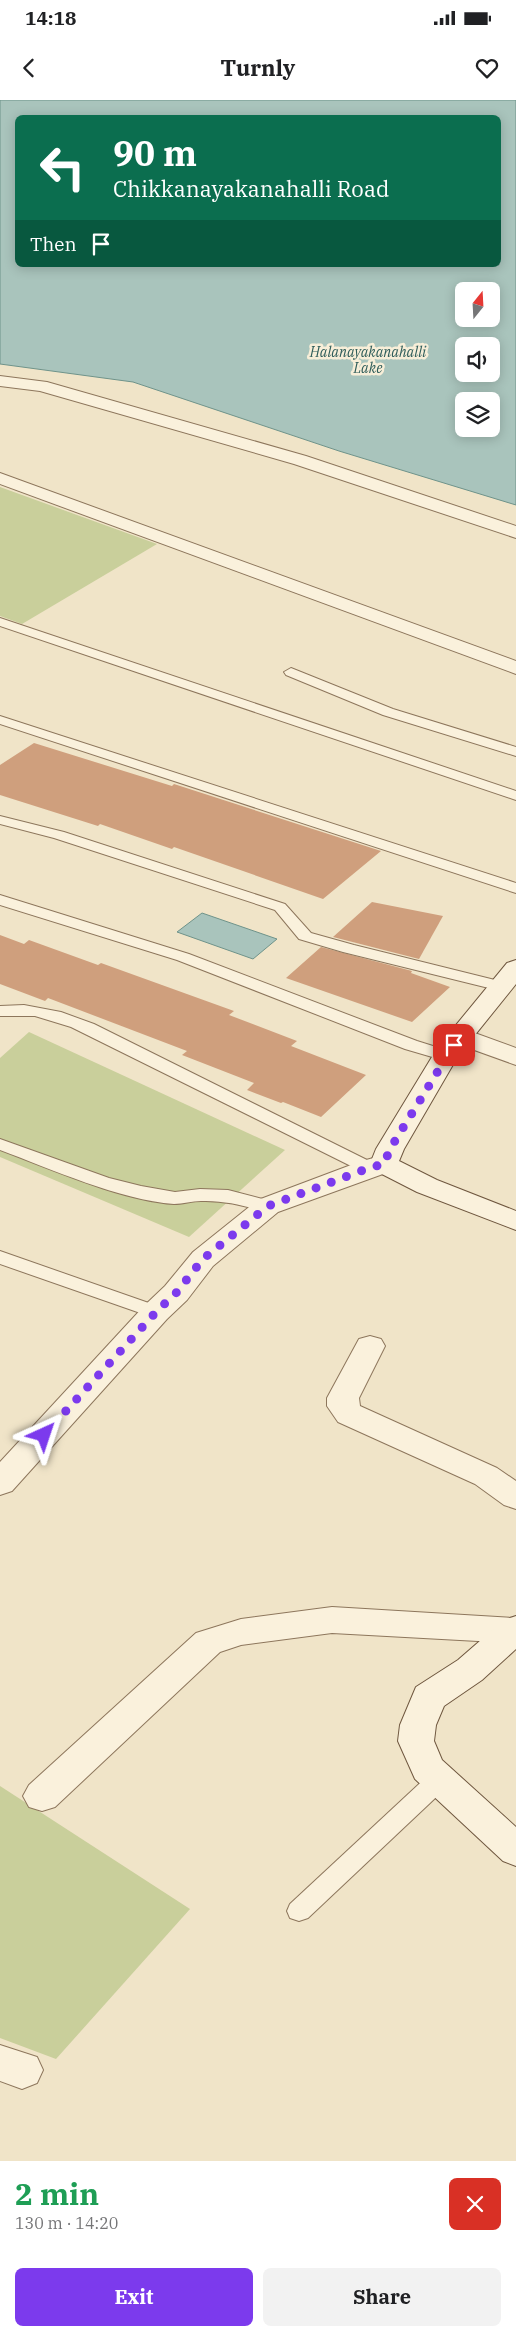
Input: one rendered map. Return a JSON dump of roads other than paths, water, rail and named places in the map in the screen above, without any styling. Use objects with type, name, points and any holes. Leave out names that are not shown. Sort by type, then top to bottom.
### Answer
[{"type":"street","points":[[0,381],[40,386],[300,460],[516,532]]},
{"type":"street","points":[[0,478],[516,668]]},
{"type":"street","points":[[6,1466],[176,1293],[203,1259],[268,1206],[376,1166],[390,1149],[454,1046],[509,977]]},
{"type":"street","points":[[454,1046],[516,1057]]},
{"type":"street","points":[[376,1166],[516,1221]]},
{"type":"street","points":[[370,1346],[343,1398],[343,1406],[349,1414],[486,1476],[516,1497]]},
{"type":"street","points":[[42,1796],[208,1642],[241,1632],[332,1620],[514,1630]]},
{"type":"street","points":[[514,1630],[470,1670],[429,1697],[418,1725],[416,1741],[428,1769],[516,1850]]},
{"type":"lane","points":[[0,622],[516,796]]},
{"type":"lane","points":[[291,672],[388,712],[516,752]]},
{"type":"lane","points":[[0,720],[516,888]]},
{"type":"lane","points":[[0,820],[59,835],[280,906],[293,919],[305,936],[350,949],[509,977]]},
{"type":"lane","points":[[0,900],[183,957],[411,1045],[454,1046]]},
{"type":"lane","points":[[0,1011],[32,1009],[55,1013],[376,1166]]},
{"type":"lane","points":[[0,1144],[103,1182],[141,1192],[175,1198],[200,1195],[228,1196],[268,1206]]},
{"type":"lane","points":[[0,1257],[156,1312]]},
{"type":"lane","points":[[300,1911],[440,1779]]},
{"type":"water","name":"Halanayakanahalli Lake","points":[[0,100],[516,100],[516,505],[339,451],[133,382],[0,364]]},
{"type":"water","points":[[202,913],[277,939],[253,959],[177,932]]}]
